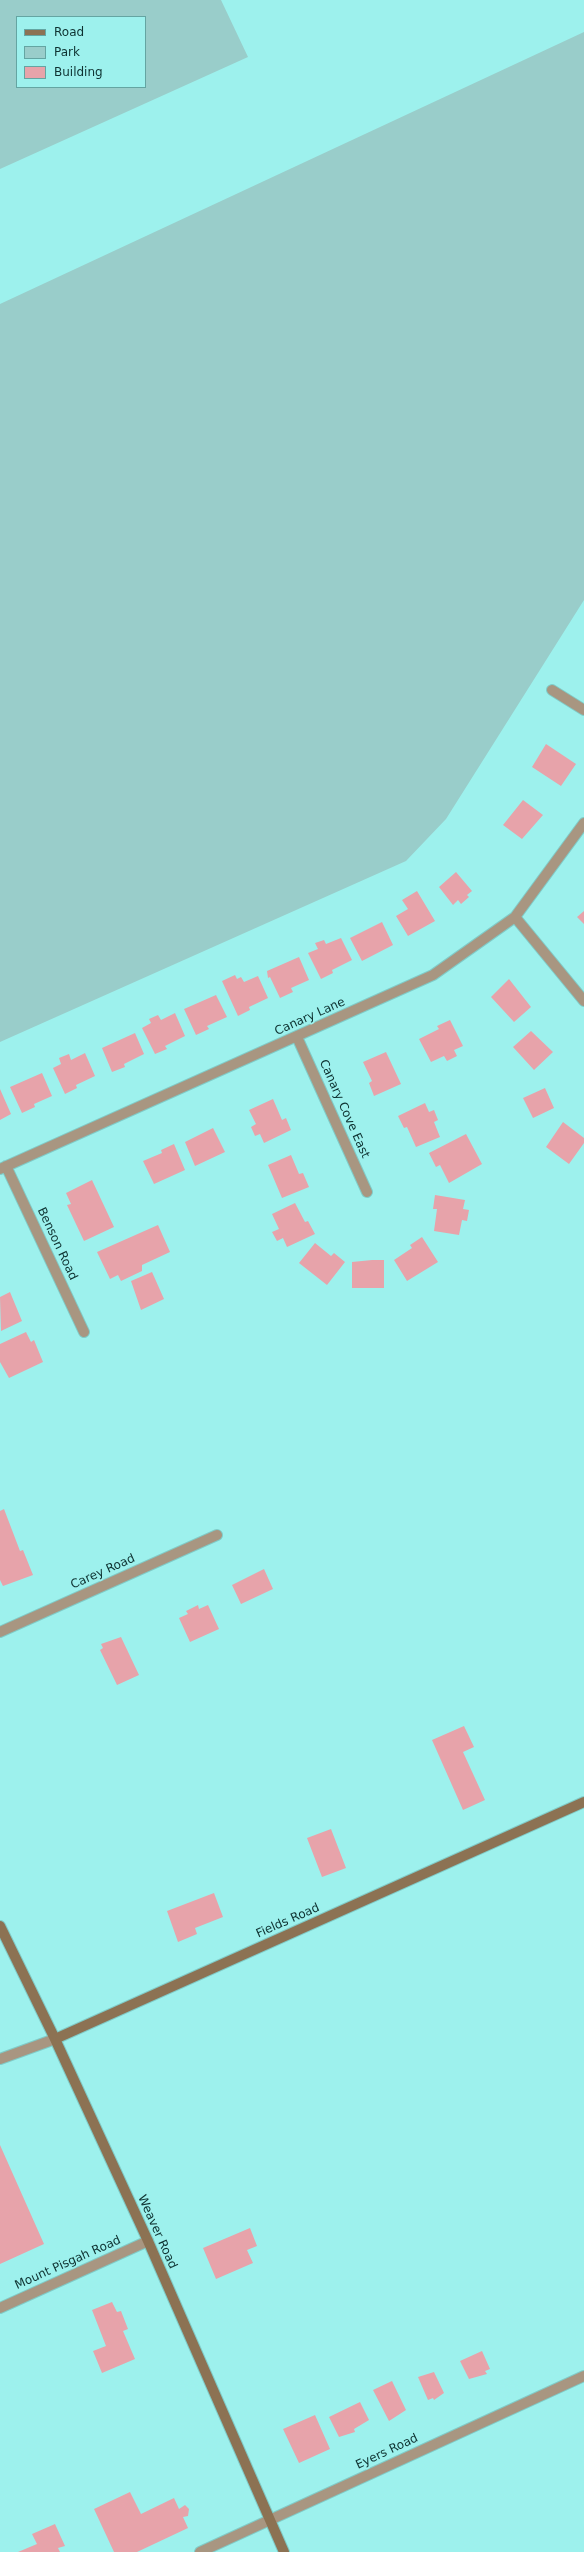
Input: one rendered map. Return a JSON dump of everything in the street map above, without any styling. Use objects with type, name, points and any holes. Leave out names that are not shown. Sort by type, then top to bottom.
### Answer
[{"type":"main road","name":"Fields Road","points":[[55,2039],[584,1802]]},
{"type":"main road","name":"Weaver Road","points":[[0,1926],[55,2039],[148,2241],[284,2552]]},
{"type":"street","points":[[552,690],[584,710]]},
{"type":"street","name":"Canary Lane","points":[[3,1168],[433,975],[515,917],[584,823]]},
{"type":"street","points":[[515,917],[584,1001]]},
{"type":"street","name":"Canary Cove East","points":[[297,1037],[367,1192]]},
{"type":"street","name":"Benson Road","points":[[3,1168],[84,1332]]},
{"type":"street","name":"Carey Road","points":[[0,1632],[218,1535]]},
{"type":"street","name":"Fields Road","points":[[0,2059],[55,2039]]},
{"type":"street","name":"Mount Pisgah Road","points":[[0,2308],[148,2241]]},
{"type":"street","name":"Eyers Road","points":[[200,2552],[584,2376]]},
{"type":"green space","points":[[0,0],[221,0],[248,57],[0,169]]},
{"type":"green space","points":[[584,32],[584,600],[446,819],[406,861],[0,1042],[0,304]]},
{"type":"building","points":[[546,744],[576,764],[561,786],[532,767]]},
{"type":"building","points":[[523,800],[543,815],[522,839],[503,825]]},
{"type":"building","points":[[456,872],[472,891],[467,895],[469,897],[461,904],[458,900],[453,905],[439,887]]},
{"type":"building","points":[[417,891],[435,921],[408,936],[396,916],[408,909],[402,900]]},
{"type":"building","points":[[584,911],[584,924],[577,917]]},
{"type":"building","points":[[382,922],[393,945],[362,961],[350,938]]},
{"type":"building","points":[[341,938],[352,960],[332,970],[333,973],[321,979],[308,953],[318,949],[315,943],[324,940],[326,944]]},
{"type":"building","points":[[299,957],[309,980],[291,988],[293,992],[280,998],[270,977],[268,978],[267,971]]},
{"type":"building","points":[[235,975],[237,979],[241,977],[244,982],[258,976],[268,998],[249,1007],[250,1010],[238,1016],[222,981]]},
{"type":"building","points":[[509,979],[531,1007],[514,1022],[491,997]]},
{"type":"building","points":[[216,995],[227,1017],[207,1026],[209,1029],[196,1035],[184,1009]]},
{"type":"building","points":[[175,1013],[185,1036],[165,1046],[167,1049],[155,1054],[142,1028],[151,1023],[149,1019],[158,1015],[161,1020]]},
{"type":"building","points":[[450,1020],[463,1046],[454,1050],[457,1056],[447,1061],[444,1056],[431,1062],[419,1039],[439,1029],[437,1026]]},
{"type":"building","points":[[531,1031],[553,1052],[534,1070],[513,1047]]},
{"type":"building","points":[[135,1033],[144,1054],[124,1064],[125,1067],[112,1072],[102,1048]]},
{"type":"building","points":[[386,1052],[401,1084],[374,1096],[369,1083],[372,1081],[363,1062]]},
{"type":"building","points":[[85,1053],[95,1076],[76,1085],[77,1088],[65,1094],[53,1068],[61,1064],[59,1058],[69,1054],[71,1060]]},
{"type":"building","points":[[42,1073],[52,1096],[34,1104],[35,1107],[22,1113],[10,1087]]},
{"type":"building","points":[[545,1088],[554,1108],[533,1118],[523,1098]]},
{"type":"building","points":[[0,1089],[11,1114],[0,1120]]},
{"type":"building","points":[[273,1099],[282,1120],[286,1118],[291,1130],[264,1143],[260,1134],[255,1136],[251,1127],[256,1124],[249,1110]]},
{"type":"building","points":[[425,1103],[429,1112],[434,1110],[438,1120],[434,1122],[440,1137],[416,1147],[407,1127],[404,1128],[398,1116]]},
{"type":"building","points":[[563,1122],[584,1138],[584,1143],[569,1164],[546,1147]]},
{"type":"building","points":[[213,1128],[225,1152],[195,1166],[185,1142]]},
{"type":"building","points":[[466,1134],[482,1164],[449,1183],[440,1165],[436,1167],[429,1153]]},
{"type":"building","points":[[174,1144],[185,1170],[154,1184],[143,1161],[162,1153],[161,1150]]},
{"type":"building","points":[[291,1155],[299,1174],[303,1173],[309,1187],[282,1198],[268,1165]]},
{"type":"building","points":[[92,1180],[114,1227],[84,1241],[67,1205],[71,1204],[66,1193]]},
{"type":"building","points":[[435,1195],[465,1200],[463,1209],[469,1210],[467,1221],[462,1220],[459,1235],[434,1231],[437,1209],[433,1209]]},
{"type":"building","points":[[295,1203],[305,1222],[308,1221],[315,1234],[287,1247],[283,1238],[277,1241],[272,1232],[279,1229],[272,1214]]},
{"type":"building","points":[[158,1225],[170,1252],[142,1265],[142,1271],[121,1281],[118,1275],[110,1279],[97,1252]]},
{"type":"building","points":[[422,1237],[438,1262],[407,1281],[394,1260],[412,1248],[410,1245]]},
{"type":"building","points":[[315,1243],[331,1256],[334,1253],[345,1262],[327,1285],[299,1263]]},
{"type":"building","points":[[384,1260],[384,1288],[352,1288],[352,1262]]},
{"type":"building","points":[[152,1272],[164,1299],[141,1310],[131,1281]]},
{"type":"building","points":[[10,1292],[22,1321],[1,1331],[0,1297]]},
{"type":"building","points":[[26,1332],[31,1342],[34,1340],[43,1362],[9,1378],[0,1362],[0,1344]]},
{"type":"building","points":[[4,1509],[20,1551],[23,1550],[33,1575],[3,1586],[0,1580],[0,1511]]},
{"type":"building","points":[[264,1569],[273,1589],[241,1604],[232,1585]]},
{"type":"building","points":[[198,1605],[199,1609],[208,1605],[219,1629],[190,1642],[179,1618],[188,1614],[186,1611]]},
{"type":"building","points":[[121,1637],[139,1675],[117,1685],[100,1650],[103,1648],[101,1644]]},
{"type":"building","points":[[464,1726],[474,1747],[463,1752],[485,1800],[463,1810],[432,1740]]},
{"type":"building","points":[[331,1829],[346,1868],[322,1877],[307,1838]]},
{"type":"building","points":[[214,1893],[223,1917],[195,1928],[197,1934],[178,1942],[167,1911]]},
{"type":"building","points":[[0,2145],[44,2244],[0,2264]]},
{"type":"building","points":[[250,2228],[257,2246],[247,2250],[253,2263],[216,2279],[203,2248]]},
{"type":"building","points":[[112,2302],[117,2312],[121,2311],[128,2329],[123,2331],[135,2359],[102,2373],[93,2351],[106,2346],[92,2310]]},
{"type":"building","points":[[482,2351],[490,2369],[485,2371],[487,2374],[469,2379],[460,2361]]},
{"type":"building","points":[[434,2372],[444,2393],[434,2400],[433,2398],[428,2400],[418,2377]]},
{"type":"building","points":[[392,2381],[406,2410],[389,2421],[373,2390]]},
{"type":"building","points":[[360,2402],[369,2420],[354,2429],[355,2432],[339,2437],[329,2417]]},
{"type":"building","points":[[315,2415],[330,2449],[299,2463],[283,2429]]},
{"type":"building","points":[[130,2492],[141,2514],[174,2498],[179,2509],[185,2505],[189,2509],[188,2516],[183,2517],[188,2528],[137,2552],[114,2552],[94,2509]]},
{"type":"building","points":[[55,2524],[65,2546],[58,2548],[60,2552],[18,2552],[37,2544],[32,2534]]}]
